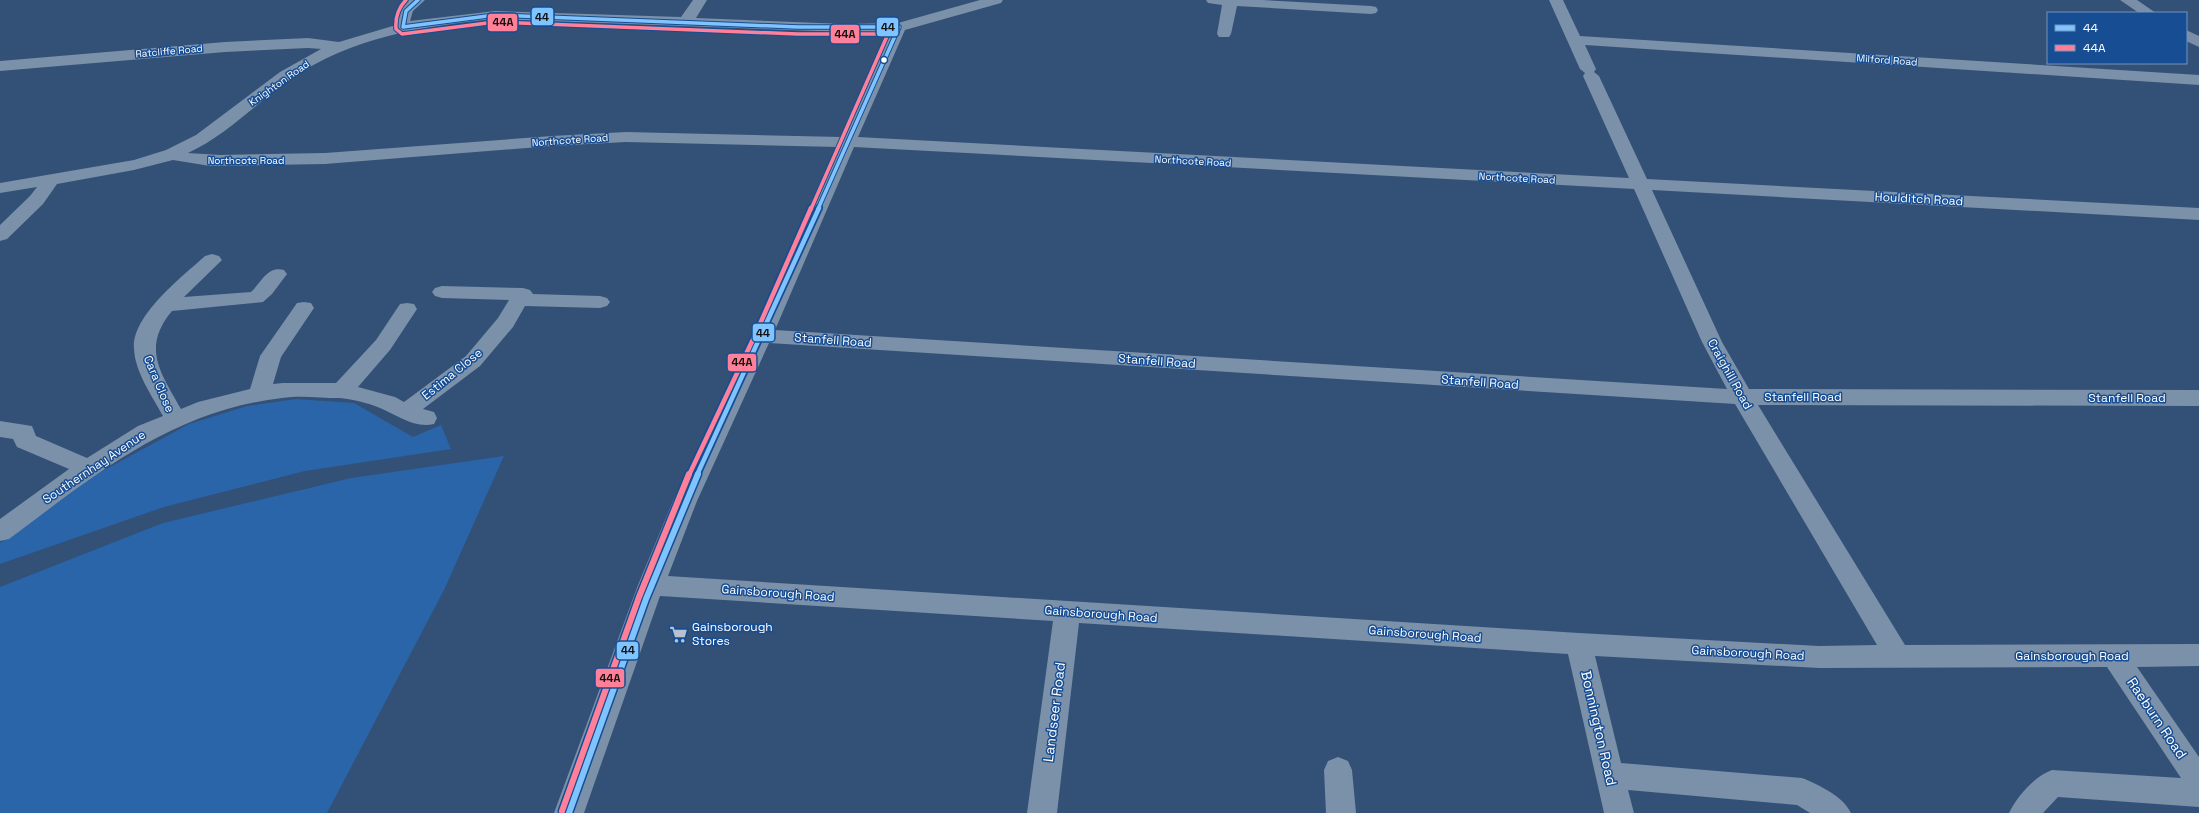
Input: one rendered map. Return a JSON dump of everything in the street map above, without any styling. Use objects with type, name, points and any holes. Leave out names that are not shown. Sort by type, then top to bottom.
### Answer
[{"type":"main road","points":[[2127,0],[2147,12]]},
{"type":"main road","points":[[2187,35],[2199,42]]},
{"type":"street","points":[[404,27],[402,16],[405,10],[418,0]]},
{"type":"street","points":[[685,23],[700,0]]},
{"type":"street","name":"Knighton Road","points":[[0,188],[135,165],[172,154],[211,131],[285,76],[338,46],[359,38],[404,27],[464,18],[496,16],[845,28],[899,26],[996,0]]},
{"type":"street","points":[[1213,0],[1230,3],[1372,11]]},
{"type":"street","name":"Craighill Road","points":[[1556,0],[1702,321],[1742,397],[1898,657]]},
{"type":"street","points":[[1224,34],[1230,3]]},
{"type":"street","points":[[569,813],[652,585],[686,501],[762,336],[899,26]]},
{"type":"street","name":"Milford Road","points":[[1574,40],[2199,80]]},
{"type":"street","name":"Ratcliffe Road","points":[[0,66],[233,46],[308,43],[338,46]]},
{"type":"street","name":"Northcote Road","points":[[172,154],[179,157],[199,159],[278,161],[386,156],[552,141],[672,136],[848,142],[1640,184]]},
{"type":"street","points":[[0,235],[37,200],[51,179]]},
{"type":"street","name":"Houlditch Road","points":[[1640,184],[2199,214]]},
{"type":"street","name":"Cara Close","points":[[175,419],[148,363],[144,347],[148,330],[167,305],[212,260]]},
{"type":"street","points":[[167,305],[256,298],[277,274]]},
{"type":"street","points":[[442,292],[521,297],[551,301],[600,302]]},
{"type":"street","name":"Estima Close","points":[[405,412],[473,361],[506,322],[521,297]]},
{"type":"street","points":[[259,393],[271,356],[304,308]]},
{"type":"street","points":[[342,391],[383,345],[407,309]]},
{"type":"street","name":"Stanfell Road","points":[[762,336],[1742,397],[2199,398]]},
{"type":"street","name":"Southernhay Avenue","points":[[0,532],[88,468],[146,432],[206,407],[259,393],[313,389],[342,391],[387,402],[405,412],[426,418]]},
{"type":"street","points":[[0,430],[24,432],[25,441],[88,468]]},
{"type":"street","name":"Gainsborough Road","points":[[652,585],[1579,644],[1819,657],[2199,655]]},
{"type":"street","name":"Landseer Road","points":[[1042,813],[1066,612]]},
{"type":"street","name":"Bonnington Road","points":[[1579,644],[1619,813]]},
{"type":"street","name":"Raeburn Road","points":[[2115,656],[2199,781]]},
{"type":"street","points":[[1338,770],[1341,813]]},
{"type":"street","points":[[1610,774],[1802,792],[1836,813]]},
{"type":"street","points":[[2024,813],[2052,783],[2199,793]]},
{"type":"shaded area","points":[[296,399],[354,403],[413,437],[441,425],[451,449],[305,471],[164,507],[0,564],[0,543],[97,474],[189,424],[247,406]]},
{"type":"shaded area","points":[[504,456],[444,590],[327,813],[0,813],[0,587],[163,523],[351,478]]},
{"type":"transit line","name":"44A","points":[[406,0],[397,13],[396,21],[396,29],[402,34],[495,22],[798,34],[888,34],[756,333],[678,498],[639,597],[562,811]]},
{"type":"transit line","name":"44","points":[[418,0],[406,11],[403,27],[495,15],[798,27],[899,27],[762,336],[685,501],[646,599],[569,813]]},
{"type":"place","name":"Gainsborough Stores","points":[[679,634]]}]
